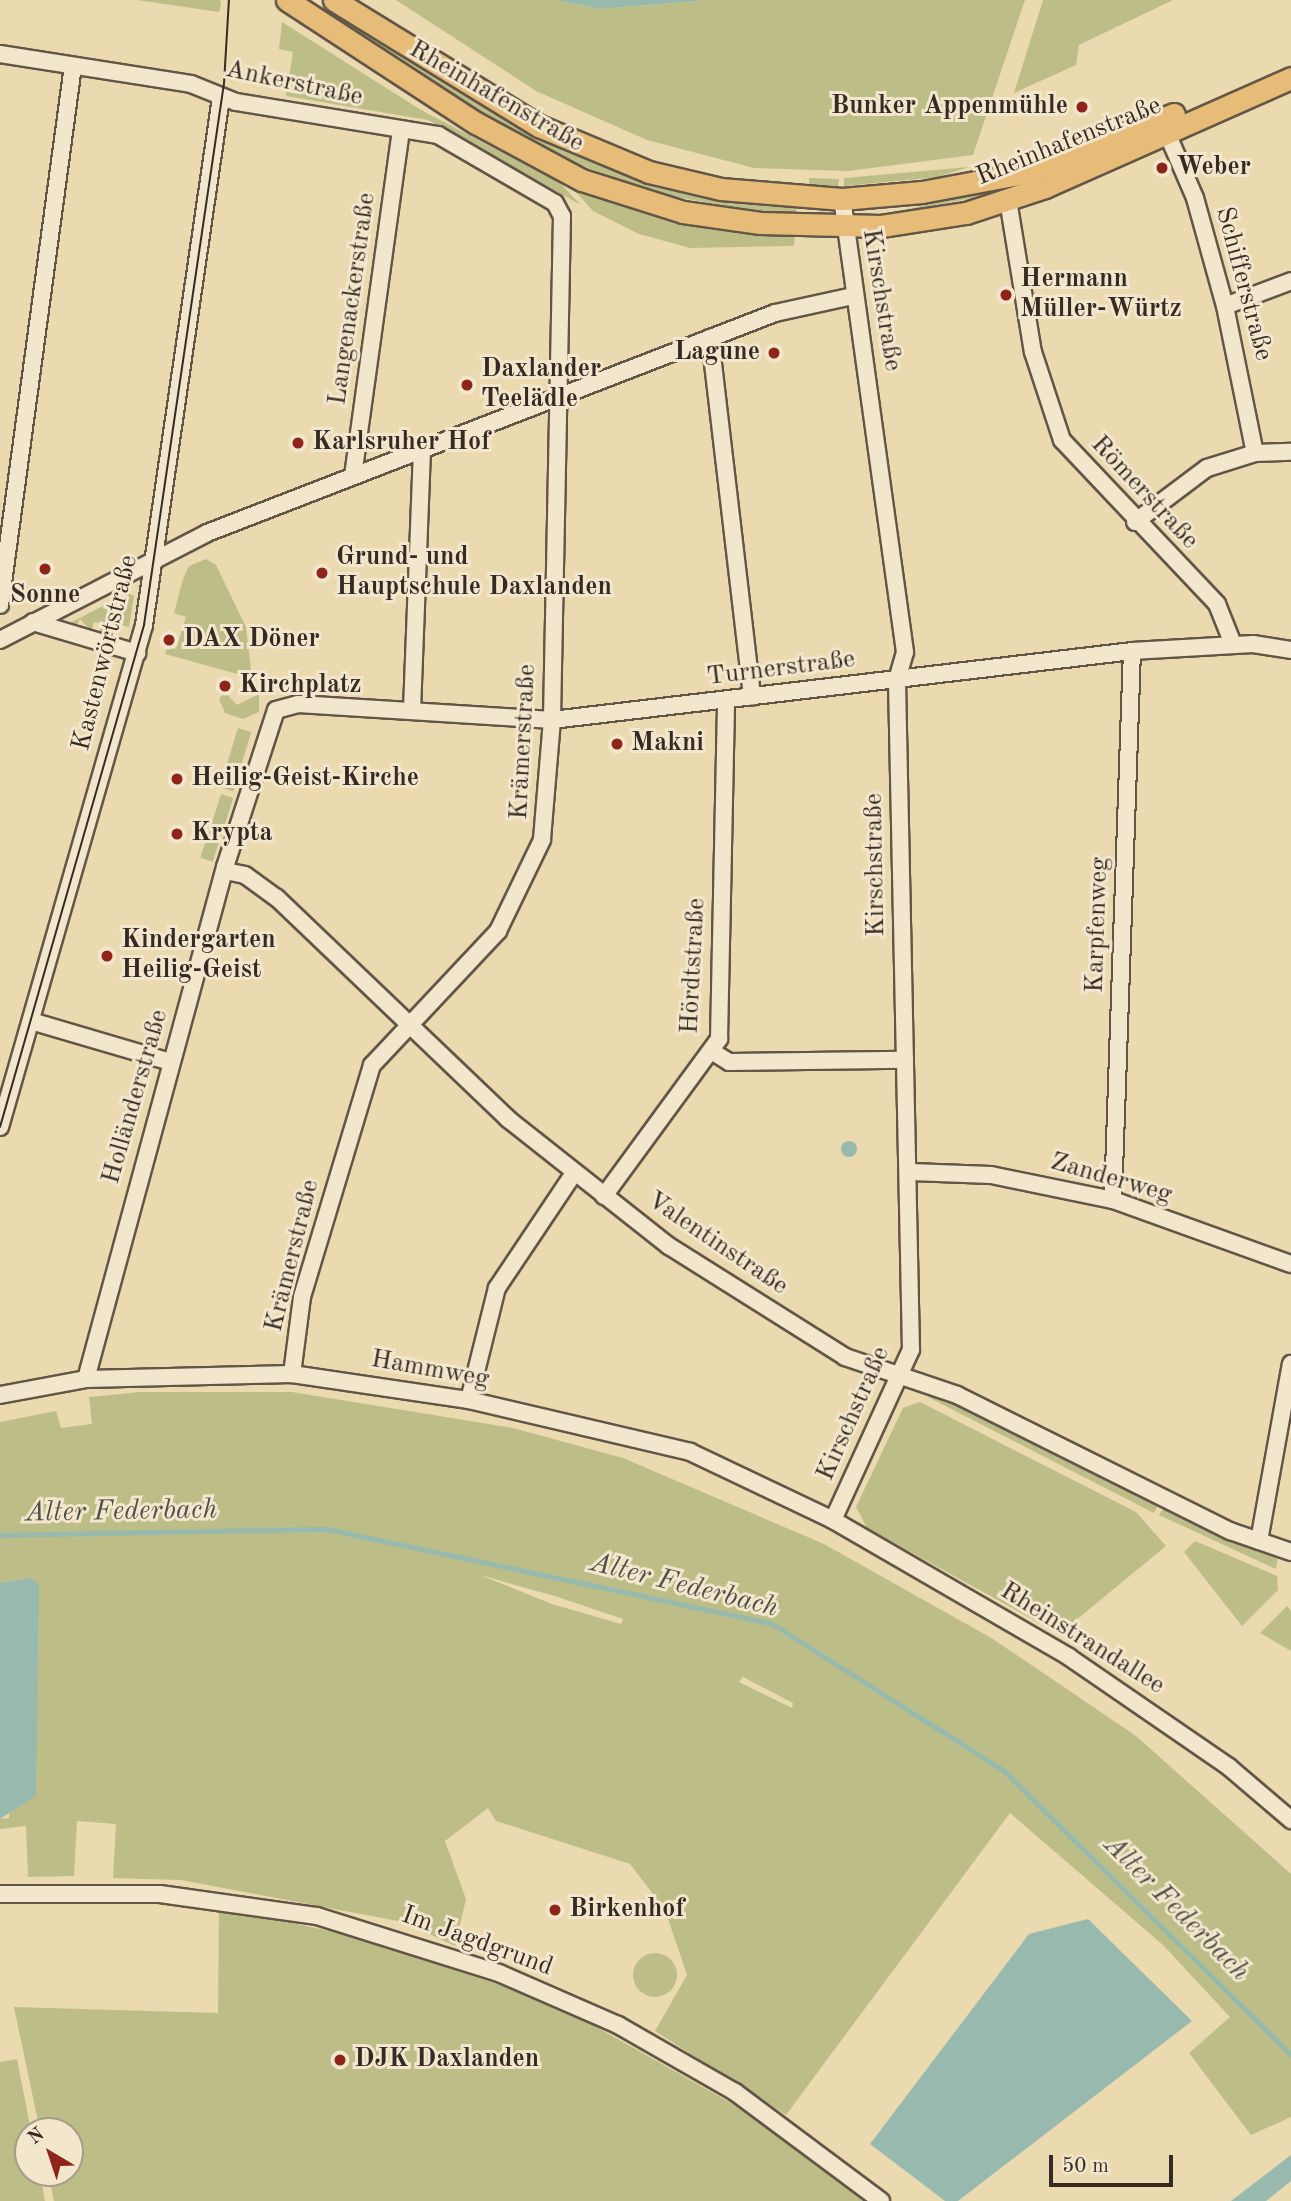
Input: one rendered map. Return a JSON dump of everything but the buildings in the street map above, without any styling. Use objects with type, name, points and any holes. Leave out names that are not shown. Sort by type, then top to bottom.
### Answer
[{"type":"main road","name":"Rheinhafenstraße","points":[[287,0],[476,123],[582,180],[714,218],[843,226],[911,222],[1008,200],[1291,78]]},
{"type":"main road","name":"Rheinhafenstraße","points":[[334,0],[539,126],[592,151],[721,189],[842,199],[922,192],[1024,173],[1291,62]]},
{"type":"street","name":"Ankerstraße","points":[[0,54],[191,84],[221,98],[450,141],[560,209]]},
{"type":"street","points":[[0,605],[73,66]]},
{"type":"street","name":"Kastenwörtstraße","points":[[0,1127],[137,653],[156,558],[221,98]]},
{"type":"street","name":"Langenackerstraße","points":[[353,476],[401,130]]},
{"type":"street","name":"Schifferstraße","points":[[1167,133],[1189,181],[1225,306],[1255,453]]},
{"type":"street","name":"Kirschstraße","points":[[833,1520],[902,1380],[911,1350],[911,1172],[905,1060],[897,680],[905,652],[843,226],[842,199]]},
{"type":"street","name":"Römerstraße","points":[[1008,200],[1047,408],[1073,455],[1135,523],[1217,604],[1233,644]]},
{"type":"street","name":"Krämerstraße","points":[[292,1374],[302,1297],[369,1071],[409,1022],[487,944],[528,879],[547,818],[552,720],[559,395],[560,209]]},
{"type":"street","points":[[1225,306],[1291,281]]},
{"type":"street","points":[[0,640],[156,558],[353,476],[710,338],[795,308],[853,296]]},
{"type":"street","points":[[710,338],[752,697]]},
{"type":"street","points":[[412,710],[422,449]]},
{"type":"street","points":[[1135,523],[1190,477],[1255,453],[1291,452]]},
{"type":"street","points":[[33,622],[137,653]]},
{"type":"street","name":"Turnerstraße","points":[[276,710],[298,704],[552,720],[1132,651],[1233,644],[1291,650]]},
{"type":"street","name":"Karpfenweg","points":[[1113,1200],[1132,651]]},
{"type":"street","name":"Hördtstraße","points":[[604,1196],[713,1052],[719,1040],[726,700]]},
{"type":"street","name":"Holländerstraße","points":[[86,1379],[170,1062],[225,871],[276,710]]},
{"type":"street","name":"Valentinstraße","points":[[225,871],[259,883],[574,1174],[668,1246],[845,1357],[902,1380],[957,1395],[1259,1541],[1291,1552]]},
{"type":"street","points":[[31,1021],[170,1062]]},
{"type":"street","points":[[713,1052],[729,1062],[905,1060]]},
{"type":"street","name":"Zanderweg","points":[[911,1172],[991,1175],[1113,1200],[1291,1264]]},
{"type":"street","points":[[469,1400],[497,1288],[574,1174]]},
{"type":"street","points":[[1259,1541],[1291,1364]]},
{"type":"street","name":"Hammweg","points":[[0,1395],[86,1379],[292,1374],[469,1400],[690,1452],[833,1520]]},
{"type":"street","name":"Rheinstrandallee","points":[[833,1520],[1080,1664],[1229,1767],[1291,1820]]},
{"type":"street","name":"Im Jagdgrund","points":[[0,1894],[160,1894],[317,1916],[499,1973],[618,2025],[735,2092],[881,2201]]},
{"type":"green space","points":[[137,0],[220,0],[221,5],[219,12]]},
{"type":"green space","points":[[307,0],[373,32],[538,133],[796,203],[796,217],[663,195],[577,164],[480,112]]},
{"type":"green space","points":[[396,0],[556,0],[600,9],[709,0],[1025,0],[973,155],[848,171],[754,168],[647,140],[536,91]]},
{"type":"green space","points":[[1043,0],[1173,0],[1079,45],[1076,65],[1014,93]]},
{"type":"green space","points":[[282,22],[421,110],[559,182],[581,205],[428,120],[286,96],[293,52],[279,49]]},
{"type":"green space","points":[[1291,67],[1291,73],[1010,191],[877,216],[1009,186]]},
{"type":"green space","points":[[969,167],[938,177],[844,186],[844,178]]},
{"type":"green space","points":[[809,178],[839,179],[838,187],[809,187]]},
{"type":"green space","points":[[564,179],[651,212],[716,227],[795,235],[794,246],[690,248],[639,234],[593,211]]},
{"type":"green space","points":[[206,559],[216,565],[246,627],[252,678],[165,654],[167,647],[176,649],[186,617],[174,613],[183,579],[189,566]]},
{"type":"green space","points":[[128,593],[134,596],[129,627],[116,624],[112,638],[99,634],[102,624],[94,622],[91,631],[80,619],[76,627],[68,624]]},
{"type":"green space","points":[[225,692],[237,705],[259,694],[259,712],[243,719],[225,713],[219,699]]},
{"type":"green space","points":[[238,728],[251,732],[233,791],[220,787]]},
{"type":"green space","points":[[221,794],[233,798],[213,862],[200,858]]},
{"type":"green space","points":[[928,1391],[1159,1503],[1154,1513],[928,1397]]},
{"type":"green space","points":[[141,1392],[292,1392],[513,1428],[623,1458],[824,1544],[993,1639],[1136,1736],[1291,1874],[1291,2117],[1251,2135],[1189,2053],[1230,2017],[1163,1945],[1010,1813],[786,2115],[655,2031],[687,1975],[665,1910],[630,1864],[496,1821],[488,1808],[445,1841],[466,1899],[455,1946],[403,1922],[181,1880],[113,1878],[116,1824],[77,1821],[74,1876],[28,1877],[26,1826],[0,1829],[0,1819],[9,1818],[30,1578],[0,1583],[0,1422],[56,1411],[61,1428],[92,1424],[89,1397]],"holes":[[[480,1575],[558,1597],[623,1619],[621,1624],[552,1604]],[[743,1677],[793,1703],[792,1708],[739,1682]]]},
{"type":"green space","points":[[920,1402],[1136,1512],[1166,1546],[1059,1634],[867,1528],[856,1507],[903,1408]]},
{"type":"green space","points":[[1165,1506],[1278,1556],[1276,1569],[1159,1515]]},
{"type":"green space","points":[[1195,1541],[1277,1576],[1278,1590],[1242,1626],[1184,1552]]},
{"type":"green space","points":[[1287,1606],[1291,1611],[1291,1651],[1260,1633]]},
{"type":"green space","name":"DJK Daxlanden","points":[[219,1907],[357,1937],[556,2004],[738,2107],[866,2201],[54,2201],[51,2187],[84,2187],[84,2117],[37,2117],[14,2007],[218,2013]]},
{"type":"green space","points":[[655,1953],[671,1959],[677,1975],[671,1991],[655,1997],[639,1991],[633,1975],[639,1959]]},
{"type":"green space","points":[[17,2059],[28,2117],[14,2117],[14,2187],[42,2187],[45,2201],[0,2201],[0,2062]]},
{"type":"water","points":[[556,0],[709,0],[600,9]]},
{"type":"water","points":[[846,1141],[852,1141],[857,1149],[855,1155],[846,1157],[841,1152],[841,1146]]},
{"type":"water","points":[[30,1578],[39,1584],[36,1796],[0,1819],[0,1583]]},
{"type":"water","points":[[1088,1919],[1192,2021],[958,2201],[945,2201],[870,2144],[1029,1934]]},
{"type":"water","points":[[1291,2155],[1291,2181],[1266,2201],[1231,2201]]},
{"type":"waterway","name":"Alter Federbach","points":[[0,1535],[327,1529],[771,1623],[1004,1771],[1291,2055]]},
{"type":"tram line","points":[[0,1127],[144,625],[224,83],[229,0]]},
{"type":"place","name":"Bunker Appenmühle","points":[[1082,107]]},
{"type":"place","name":"Weber","points":[[1162,168]]},
{"type":"place","name":"Hermann Müller-Würtz","points":[[1006,295]]},
{"type":"place","name":"Lagune","points":[[774,353]]},
{"type":"place","name":"Daxlander Teelädle","points":[[467,385]]},
{"type":"place","name":"Karlsruher Hof","points":[[298,443]]},
{"type":"place","name":"Sonne","points":[[45,569]]},
{"type":"place","name":"Grund- und Hauptschule Daxlanden","points":[[322,573]]},
{"type":"place","name":"DAX Döner","points":[[169,640]]},
{"type":"place","name":"Kirchplatz","points":[[225,686]]},
{"type":"place","name":"Makni","points":[[617,744]]},
{"type":"place","name":"Heilig-Geist-Kirche","points":[[177,779]]},
{"type":"place","name":"Krypta","points":[[177,834]]},
{"type":"place","name":"Kindergarten Heilig-Geist","points":[[107,956]]},
{"type":"place","name":"Birkenhof","points":[[555,1910]]},
{"type":"place","name":"DJK Daxlanden","points":[[340,2060]]}]
